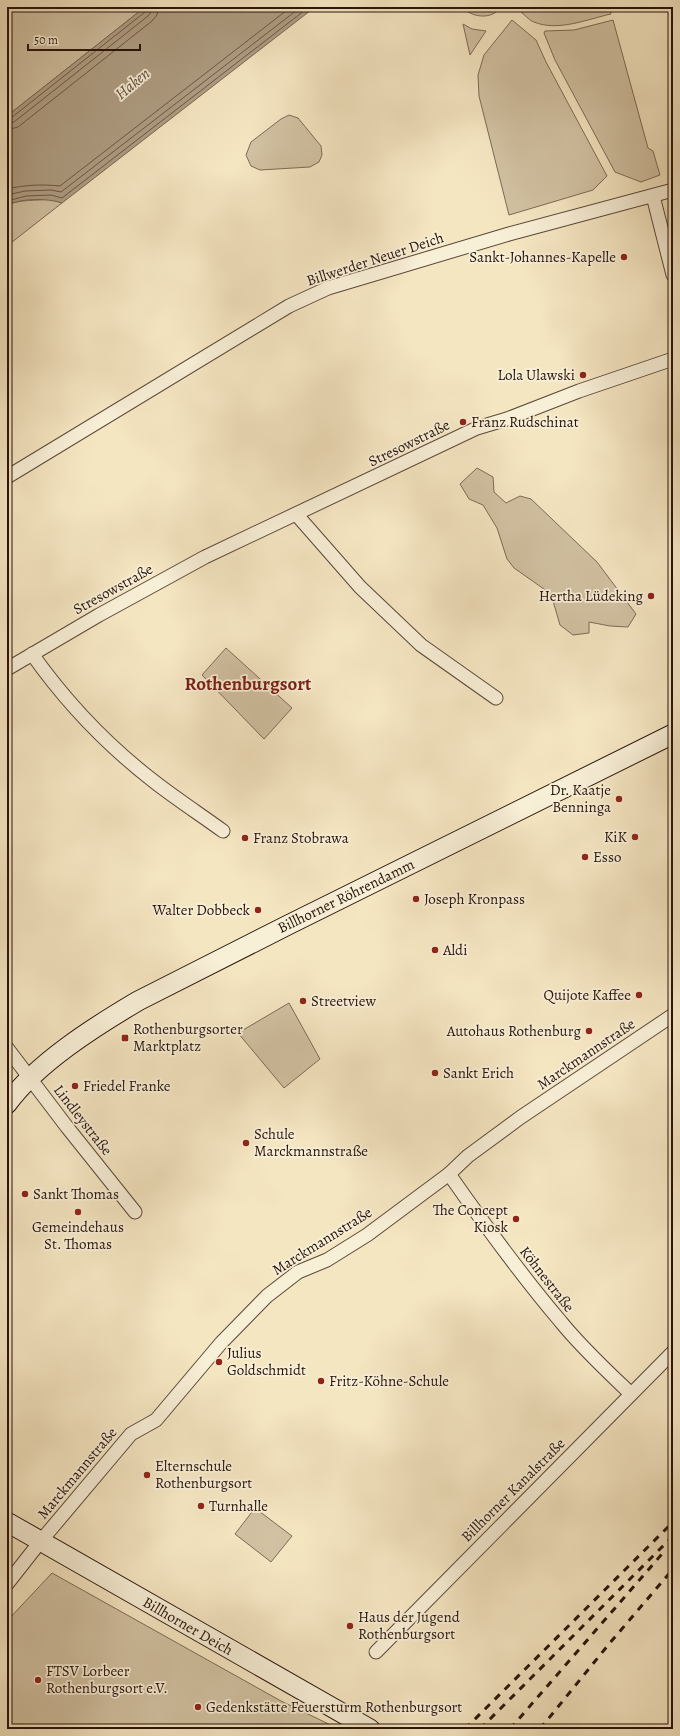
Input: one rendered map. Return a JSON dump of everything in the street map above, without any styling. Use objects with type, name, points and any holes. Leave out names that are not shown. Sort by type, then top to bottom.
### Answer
[{"type":"street","name":"Billwerder Neuer Deich","points":[[7,477],[289,306],[328,288],[509,234],[673,190]]},
{"type":"street","points":[[653,196],[673,275]]},
{"type":"street","name":"Stresowstraße","points":[[7,668],[99,615],[205,557],[477,428],[507,419],[579,391],[673,359]]},
{"type":"street","points":[[296,514],[360,587],[421,645],[496,698]]},
{"type":"street","points":[[32,654],[51,680],[88,722],[155,782],[223,831]]},
{"type":"street","name":"Billhorner Röhrendamm","points":[[7,1104],[30,1078],[59,1054],[119,1012],[166,986],[673,734]]},
{"type":"street","name":"Marckmannstraße","points":[[7,1584],[40,1542],[131,1434],[156,1420],[221,1343],[267,1296],[298,1272],[327,1260],[366,1235],[449,1174],[468,1156],[521,1117],[673,1015]]},
{"type":"street","name":"Lindleystraße","points":[[7,1048],[135,1212]]},
{"type":"street","name":"Köhnestraße","points":[[449,1174],[561,1323],[587,1352],[631,1394]]},
{"type":"street","name":"Billhorner Kanalstraße","points":[[376,1652],[673,1352]]},
{"type":"street","name":"Billhorner Deich","points":[[7,1522],[370,1729]]},
{"type":"shaded area","points":[[7,7],[145,7],[7,116]]},
{"type":"shaded area","points":[[461,7],[501,7],[492,14],[481,16],[470,13]]},
{"type":"shaded area","points":[[521,7],[609,7],[611,14],[573,24],[553,26],[543,25],[531,21],[522,13]]},
{"type":"shaded area","points":[[512,20],[536,40],[546,62],[607,176],[593,190],[509,215],[479,96],[478,75],[484,55]]},
{"type":"shaded area","points":[[613,20],[648,148],[653,151],[660,175],[641,182],[615,172],[555,60],[544,33],[545,31],[574,30]]},
{"type":"shaded area","points":[[463,24],[472,29],[486,31],[470,55]]},
{"type":"shaded area","points":[[289,115],[298,118],[321,146],[322,155],[319,162],[310,167],[260,170],[251,166],[246,155],[251,142],[281,119]]},
{"type":"shaded area","points":[[51,199],[62,203],[7,246],[7,205],[23,201]]},
{"type":"shaded area","points":[[477,468],[493,477],[494,492],[506,503],[520,496],[531,499],[597,562],[636,614],[628,627],[610,626],[589,622],[589,633],[573,635],[560,625],[551,594],[514,568],[507,559],[497,528],[483,505],[469,499],[460,484]]},
{"type":"shaded area","points":[[226,648],[292,708],[264,739],[202,675]]},
{"type":"shaded area","points":[[289,1003],[320,1059],[284,1088],[238,1033]]},
{"type":"shaded area","points":[[255,1508],[292,1536],[271,1562],[235,1534]]},
{"type":"shaded area","points":[[52,1573],[281,1701],[339,1729],[7,1729],[7,1621]]},
{"type":"water","name":"Haken","points":[[145,7],[315,7],[62,203],[49,200],[27,200],[7,205],[7,116]]},
{"type":"railway","points":[[465,1729],[673,1522]]},
{"type":"railway","points":[[480,1729],[673,1536]]},
{"type":"railway","points":[[510,1729],[662,1554]]},
{"type":"railway","points":[[540,1729],[609,1644],[673,1569]]},
{"type":"place","name":"Sankt-Johannes-Kapelle","points":[[624,257]]},
{"type":"place","name":"Lola Ulawski","points":[[583,375]]},
{"type":"place","name":"Franz Rudschinat","points":[[463,422]]},
{"type":"place","name":"Hertha Lüdeking","points":[[651,596]]},
{"type":"place","name":"Dr. Kaatje Benninga","points":[[619,799]]},
{"type":"place","name":"KiK","points":[[635,837]]},
{"type":"place","name":"Franz Stobrawa","points":[[245,838]]},
{"type":"place","name":"Esso","points":[[585,857]]},
{"type":"place","name":"Joseph Kronpass","points":[[416,899]]},
{"type":"place","name":"Walter Dobbeck","points":[[258,910]]},
{"type":"place","name":"Aldi","points":[[435,950]]},
{"type":"place","name":"Quijote Kaffee","points":[[639,995]]},
{"type":"place","name":"Streetview","points":[[303,1001]]},
{"type":"place","name":"Autohaus Rothenburg","points":[[589,1031]]},
{"type":"place","name":"Rothenburgsorter Marktplatz","points":[[125,1038]]},
{"type":"place","name":"Sankt Erich","points":[[435,1073]]},
{"type":"place","name":"Friedel Franke","points":[[75,1086]]},
{"type":"place","name":"Schule Marckmannstraße","points":[[246,1143]]},
{"type":"place","name":"Sankt Thomas","points":[[25,1194]]},
{"type":"place","name":"Gemeindehaus St. Thomas","points":[[78,1212]]},
{"type":"place","name":"The Concept Kiosk","points":[[516,1219]]},
{"type":"place","name":"Julius Goldschmidt","points":[[219,1362]]},
{"type":"place","name":"Fritz-Köhne-Schule","points":[[321,1381]]},
{"type":"place","name":"Elternschule Rothenburgsort","points":[[147,1475]]},
{"type":"place","name":"Turnhalle","points":[[201,1506]]},
{"type":"place","name":"Haus der Jugend Rothenburgsort","points":[[350,1626]]},
{"type":"place","name":"FTSV Lorbeer Rothenburgsort e.V.","points":[[38,1680]]},
{"type":"place","name":"Gedenkstätte Feuersturm Rothenburgsort","points":[[198,1707]]},
{"type":"district","name":"Rothenburgsort","points":[[248,683]]}]
